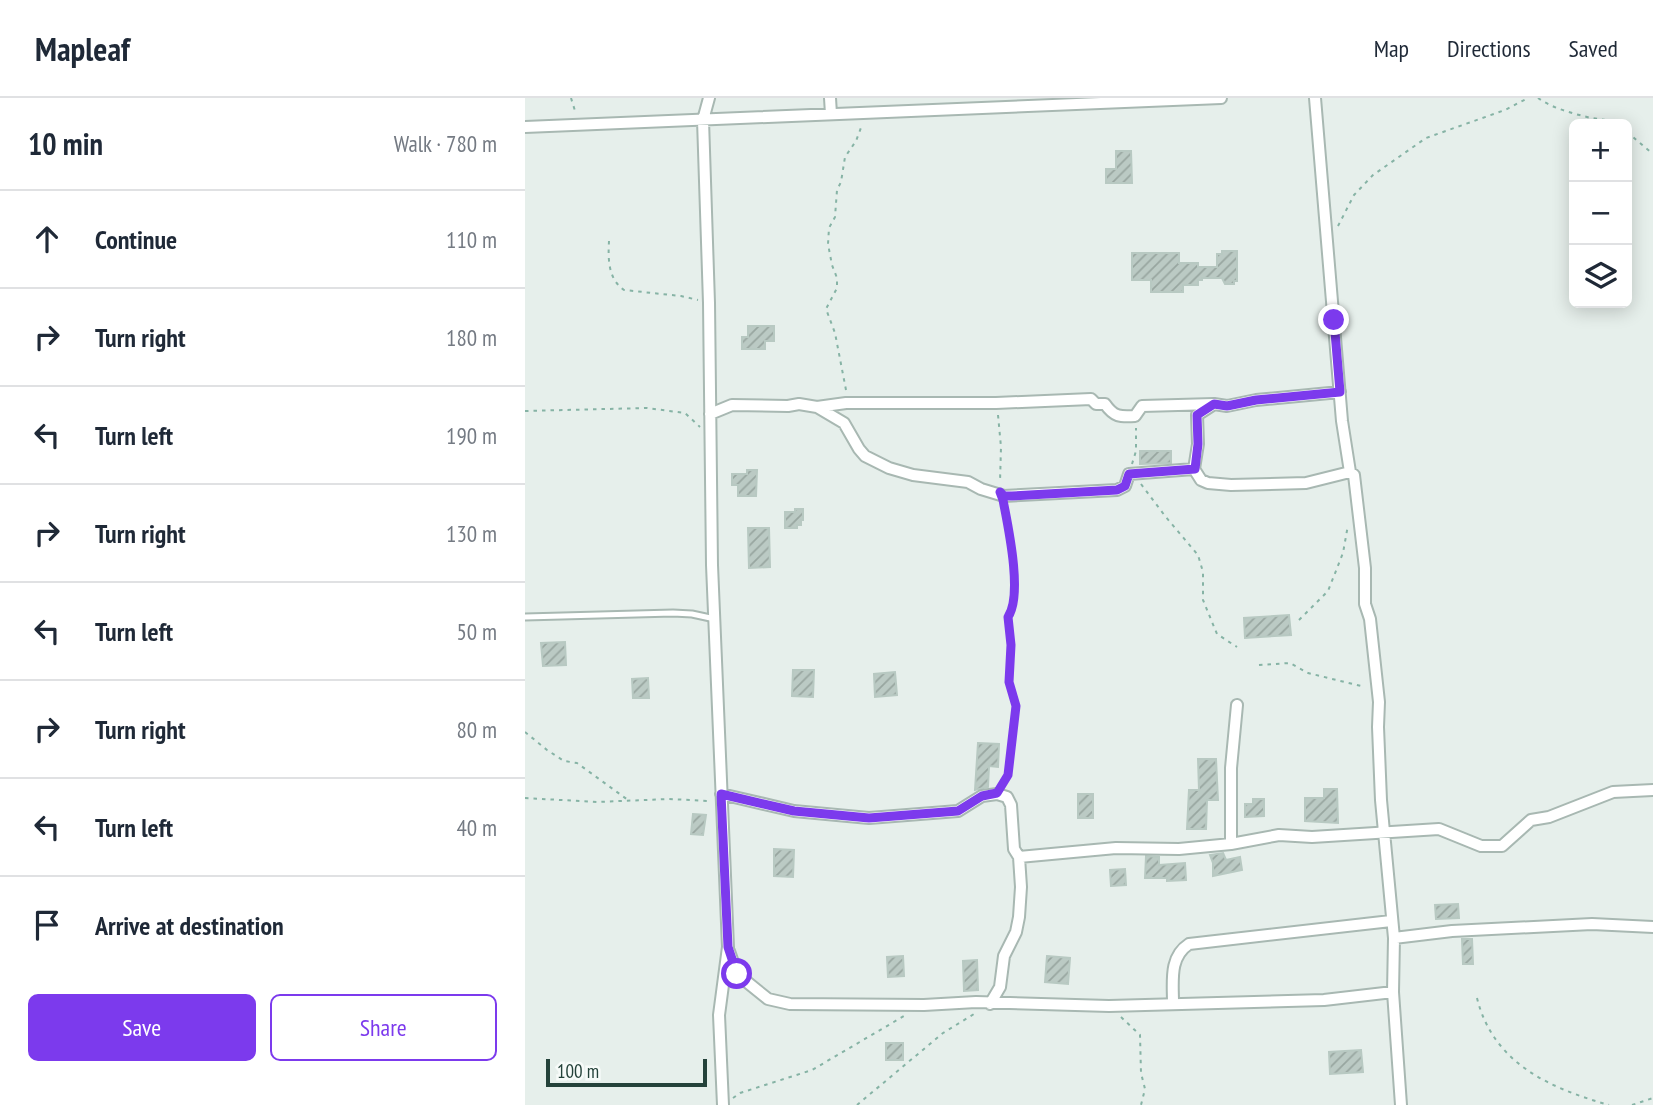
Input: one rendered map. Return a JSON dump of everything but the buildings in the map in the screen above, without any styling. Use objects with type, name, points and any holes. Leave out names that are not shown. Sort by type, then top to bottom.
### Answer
[{"type":"street","points":[[709,98],[703,120],[715,619],[728,947],[719,1014],[723,1104]]},
{"type":"street","points":[[830,98],[831,114]]},
{"type":"street","points":[[525,127],[863,113],[966,103],[1221,98]]},
{"type":"street","points":[[1315,98],[1345,443],[1350,472],[1354,475],[1365,568],[1365,604],[1370,619],[1378,689],[1384,833],[1394,938],[1393,992],[1401,1105]]},
{"type":"street","points":[[710,414],[732,405],[799,404],[817,407],[846,403],[1091,399],[1096,404],[1105,404],[1114,415],[1135,416],[1142,406],[1227,406],[1256,400],[1340,392]]},
{"type":"street","points":[[1214,404],[1197,415],[1195,469],[1201,480],[1231,485],[1306,482],[1350,472]]},
{"type":"street","points":[[817,407],[844,423],[859,449],[871,460],[913,475],[968,482],[981,489],[1012,496],[1117,490],[1125,486],[1129,474],[1195,469]]},
{"type":"street","points":[[1231,844],[1231,768],[1237,705]]},
{"type":"street","points":[[1019,857],[1116,848],[1179,849],[1231,844],[1279,835],[1312,837],[1439,829],[1481,846],[1502,846],[1531,820],[1549,817],[1613,792],[1653,790]]},
{"type":"street","points":[[721,798],[794,811],[869,818],[958,811],[982,796],[997,793],[1007,797],[1011,805],[1012,840],[1019,857],[1021,887],[1016,932],[1004,956],[1000,987],[990,1004]]},
{"type":"street","points":[[1173,1003],[1176,958],[1180,950],[1189,944],[1391,921]]},
{"type":"street","points":[[1394,938],[1452,931],[1592,924],[1653,927]]},
{"type":"street","points":[[728,947],[737,974],[768,999],[790,1004],[1109,1006],[1324,999],[1393,992]]},
{"type":"lane","points":[[525,617],[653,613],[692,614],[715,619]]},
{"type":"path","points":[[571,98],[580,125]]},
{"type":"path","points":[[1326,231],[1335,231],[1354,195],[1373,175],[1426,138],[1504,110],[1528,98]]},
{"type":"path","points":[[1538,98],[1551,106],[1598,119]]},
{"type":"path","points":[[846,403],[835,333],[826,309],[837,288],[828,244],[845,156],[861,131],[863,113]]},
{"type":"path","points":[[1632,136],[1653,154]]},
{"type":"path","points":[[609,241],[611,274],[617,285],[624,290],[681,296],[709,303]]},
{"type":"path","points":[[996,402],[1001,447],[1000,494],[1008,521],[1015,590],[1008,617],[1011,645],[1009,682],[1016,706],[1008,775],[997,793]]},
{"type":"path","points":[[525,411],[647,408],[685,413],[711,437]]},
{"type":"path","points":[[1135,416],[1136,451],[1129,474],[1145,487],[1149,496],[1198,555],[1203,572],[1203,600],[1217,634],[1237,646]]},
{"type":"path","points":[[1299,620],[1328,591],[1342,556],[1349,522]]},
{"type":"path","points":[[1259,665],[1290,663],[1308,673],[1378,689]]},
{"type":"path","points":[[525,732],[564,761],[577,763],[629,800]]},
{"type":"path","points":[[525,798],[597,802],[721,798]]},
{"type":"path","points":[[1477,998],[1487,1028],[1520,1065],[1566,1091],[1609,1105]]},
{"type":"path","points":[[857,1105],[943,1032],[990,1004]]},
{"type":"path","points":[[1109,1006],[1140,1035],[1141,1073],[1145,1089],[1141,1105]]},
{"type":"path","points":[[723,1104],[740,1093],[812,1070],[904,1016]]},
{"type":"path","points":[[1632,1105],[1653,1097]]},
{"type":"route","points":[[737,974],[728,947],[721,794],[794,811],[869,818],[958,811],[982,796],[997,793],[1008,775],[1016,706],[1009,682],[1011,645],[1008,617],[1015,590],[1008,521],[1002,496],[1000,492],[1004,496],[1012,496],[1117,490],[1125,486],[1129,474],[1195,469],[1197,415],[1214,404],[1227,406],[1256,400],[1340,392],[1334,320]]}]
